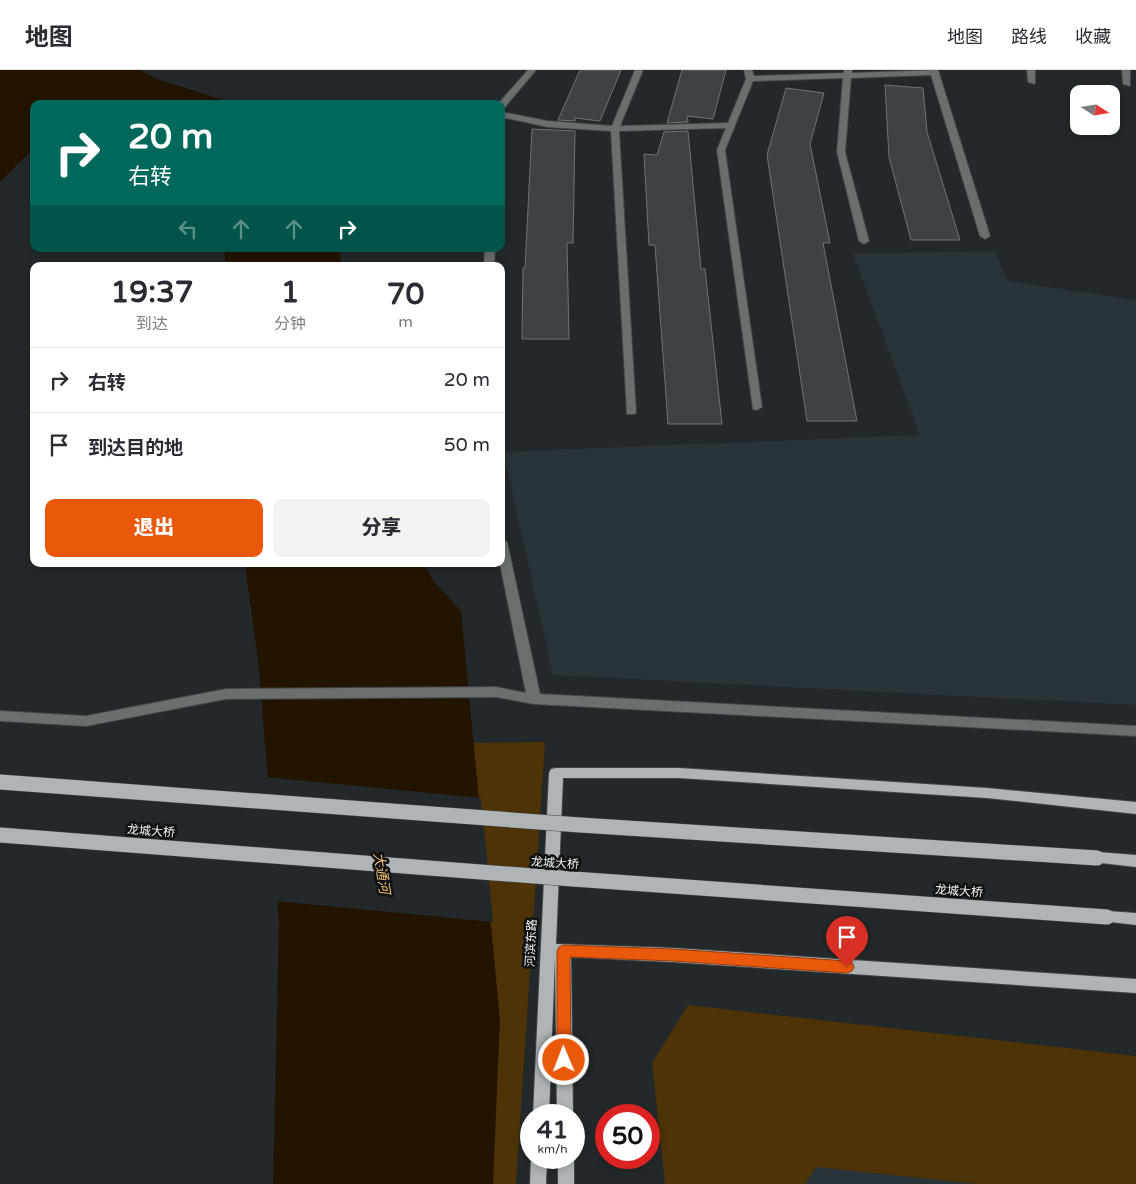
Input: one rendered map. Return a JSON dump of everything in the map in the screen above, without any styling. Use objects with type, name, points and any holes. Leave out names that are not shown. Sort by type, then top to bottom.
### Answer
[{"type":"main road","name":"河滨东路","points":[[541,1104],[556,773],[679,773],[977,792],[1136,808]]},
{"type":"main road","points":[[0,782],[580,825],[1136,861]]},
{"type":"main road","name":"龙城大桥","points":[[0,835],[573,879],[1136,919]]},
{"type":"main road","points":[[547,950],[673,955],[1136,986]]},
{"type":"main road","points":[[563,951],[565,1104]]},
{"type":"main road","points":[[538,1184],[539,1169]]},
{"type":"main road","points":[[566,1169],[566,1184]]},
{"type":"street","points":[[505,101],[532,70]]},
{"type":"street","points":[[631,412],[616,129],[639,70]]},
{"type":"street","points":[[1031,70],[1032,82]]},
{"type":"street","points":[[1126,70],[1127,84]]},
{"type":"street","points":[[757,407],[721,150],[732,125],[749,74],[934,71],[985,236]]},
{"type":"street","points":[[847,73],[841,152],[864,241]]},
{"type":"street","points":[[505,115],[548,124],[616,129],[732,125]]},
{"type":"street","points":[[505,561],[534,699]]},
{"type":"street","points":[[0,716],[86,721],[226,694],[496,692],[534,699],[1136,731]]},
{"type":"shaded area","points":[[995,251],[1007,281],[1136,300],[1136,705],[553,675],[505,461],[505,452],[920,435],[853,254]]},
{"type":"shaded area","points":[[545,742],[516,1184],[366,1184],[403,744]]},
{"type":"shaded area","points":[[688,1005],[1136,1056],[1136,1184],[979,1184],[816,1167],[805,1184],[665,1184],[660,1137],[660,1104],[656,1104],[652,1063]]},
{"type":"shaded area","points":[[816,1167],[979,1184],[805,1184]]},
{"type":"water","points":[[0,70],[140,70],[157,79],[223,100],[30,100],[30,152],[0,182]]},
{"type":"water","points":[[224,252],[340,252],[341,262],[226,262]]},
{"type":"water","name":"大通河","points":[[245,567],[426,567],[435,583],[461,611],[500,1020],[493,1184],[273,1184],[279,923],[259,668]]},
{"type":"pier","points":[[265,777],[481,798],[493,922],[275,901]]},
{"type":"building","points":[[580,70],[621,70],[600,121],[575,118],[575,121],[558,120]]},
{"type":"building","points":[[682,70],[726,70],[713,119],[687,116],[688,122],[667,123]]},
{"type":"building","points":[[885,85],[923,88],[927,132],[960,240],[911,240],[889,157]]},
{"type":"building","points":[[786,88],[824,93],[810,144],[830,243],[823,243],[857,421],[807,421],[767,155]]},
{"type":"building","points":[[532,129],[575,131],[573,243],[567,243],[569,339],[522,339],[523,268],[525,268]]},
{"type":"building","points":[[688,131],[701,269],[705,269],[722,424],[668,424],[655,245],[649,245],[644,154],[657,155],[664,132]]},
{"type":"route","points":[[564,1060],[563,951],[673,955],[847,967]]}]
